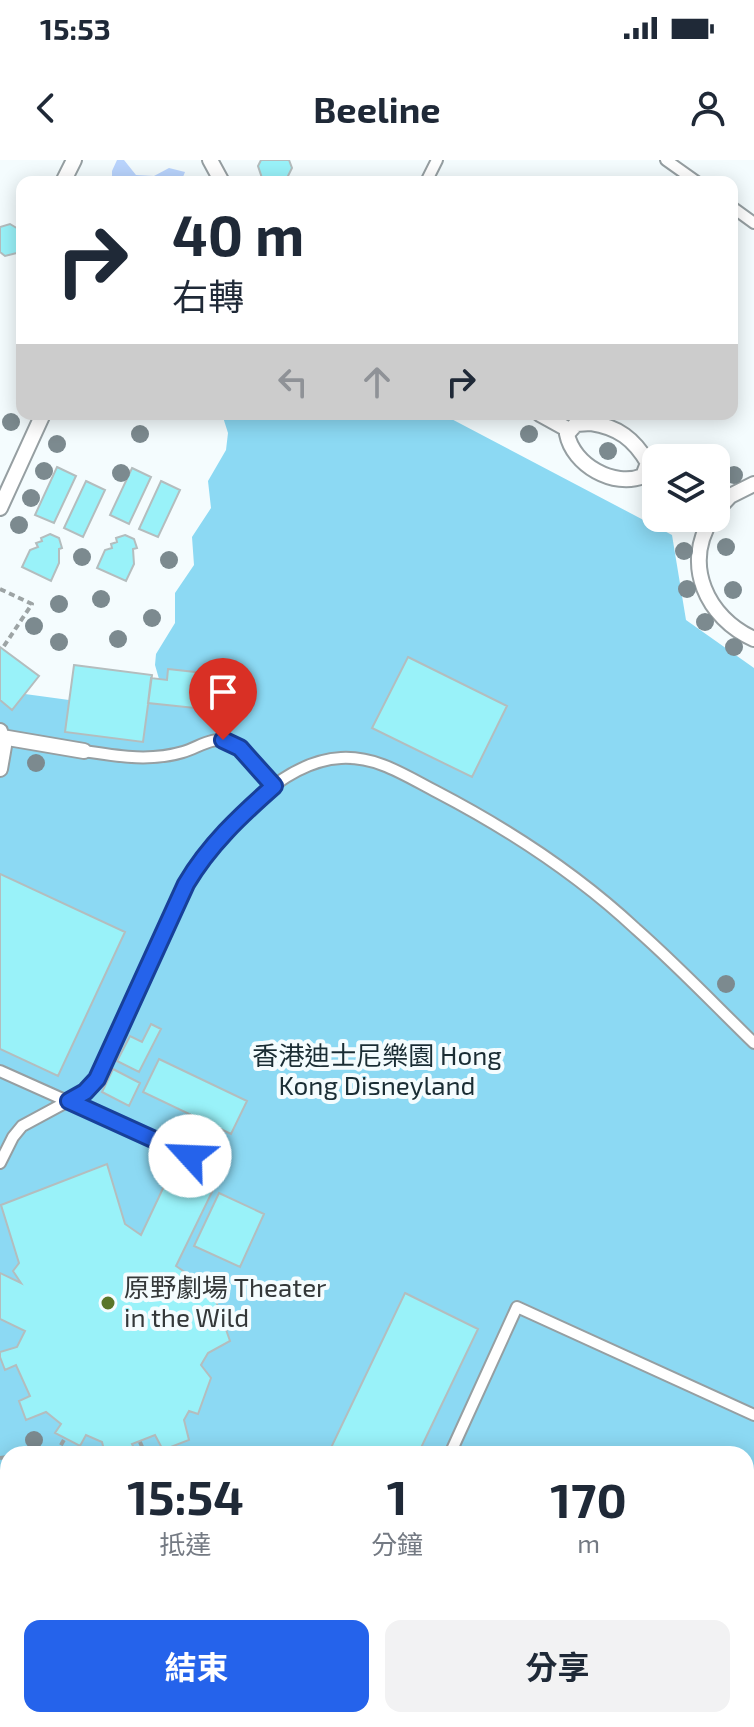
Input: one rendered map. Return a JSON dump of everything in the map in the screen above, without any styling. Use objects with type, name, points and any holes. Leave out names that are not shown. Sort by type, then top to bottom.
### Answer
[{"type":"street","points":[[0,508],[40,420]]},
{"type":"street","points":[[551,420],[569,430]]},
{"type":"street","points":[[642,453],[618,431],[591,423],[576,424],[569,430],[568,439],[575,452],[597,471],[625,479],[642,477]]},
{"type":"street","points":[[730,496],[754,484]]},
{"type":"street","points":[[706,532],[699,559],[705,593],[725,622],[754,639]]},
{"type":"street","points":[[0,769],[4,756],[1,734],[84,751]]},
{"type":"lane","points":[[666,160],[689,176]]},
{"type":"lane","points":[[84,751],[138,758],[161,757],[223,740],[240,748],[274,786]]},
{"type":"lane","points":[[0,1163],[22,1126],[85,1092],[97,1079],[186,884],[204,854],[274,786],[316,762],[340,758],[363,759],[386,765],[470,809],[556,864],[635,927],[754,1043]]},
{"type":"lane","points":[[0,1071],[190,1156]]},
{"type":"lane","points":[[454,1446],[517,1307],[754,1415]]},
{"type":"path","points":[[0,589],[32,604],[2,649]]},
{"type":"path","points":[[60,1446],[65,1438]]},
{"type":"path","points":[[140,1442],[142,1446]]},
{"type":"green space","name":"香港迪士尼樂園 Hong Kong Disneyland","points":[[224,420],[453,420],[642,519],[642,532],[666,532],[672,535],[686,620],[754,668],[754,1446],[0,1446],[0,647],[39,676],[25,694],[69,700],[65,732],[143,742],[151,678],[159,679],[156,654],[175,623],[175,593],[194,565],[192,537],[211,508],[208,481],[226,450],[228,433]]},
{"type":"shaded area","points":[[117,160],[124,160],[136,175],[154,176],[112,176]]},
{"type":"shaded area","points":[[169,168],[185,172],[183,176],[154,176]]},
{"type":"building","points":[[261,160],[289,160],[292,168],[288,176],[261,176],[258,166]]},
{"type":"building","points":[[10,224],[16,228],[16,253],[5,256],[0,252],[0,227]]},
{"type":"building","points":[[57,467],[76,476],[54,523],[35,515]]},
{"type":"building","points":[[132,468],[151,477],[129,524],[110,515]]},
{"type":"building","points":[[86,481],[105,490],[83,537],[64,528]]},
{"type":"building","points":[[161,481],[180,490],[158,537],[139,529]]},
{"type":"building","points":[[50,534],[59,538],[62,548],[59,549],[59,563],[51,581],[22,567],[30,550],[38,547],[36,543]]},
{"type":"building","points":[[125,535],[134,539],[137,548],[133,549],[134,564],[126,581],[97,568],[105,550],[112,548],[111,544],[117,542],[116,538]]},
{"type":"building","points":[[0,647],[39,676],[12,710],[0,700]]},
{"type":"building","points":[[408,657],[507,706],[472,777],[372,728]]},
{"type":"building","points":[[74,665],[152,675],[143,742],[65,732]]},
{"type":"building","points":[[168,669],[204,673],[202,692],[198,692],[195,708],[148,703],[151,678],[167,680]]},
{"type":"building","points":[[0,874],[125,932],[58,1076],[0,1049]]},
{"type":"building","points":[[151,1024],[161,1029],[139,1072],[117,1061],[130,1036],[142,1042]]},
{"type":"building","points":[[159,1059],[247,1101],[231,1134],[143,1092]]},
{"type":"building","points":[[113,1069],[140,1083],[129,1106],[102,1092]]},
{"type":"building","name":"原野劇場 Theater in the Wild","points":[[107,1164],[125,1224],[141,1235],[174,1165],[214,1188],[176,1266],[189,1275],[186,1286],[209,1281],[230,1341],[208,1353],[201,1365],[211,1378],[198,1414],[189,1411],[184,1420],[189,1440],[173,1446],[161,1446],[155,1435],[133,1446],[103,1446],[102,1442],[86,1435],[80,1446],[55,1433],[61,1424],[46,1412],[26,1420],[19,1401],[30,1396],[16,1365],[5,1370],[0,1357],[0,1352],[17,1347],[25,1331],[0,1319],[0,1273],[21,1283],[13,1271],[19,1263],[1,1205]]},
{"type":"building","points":[[219,1193],[264,1214],[240,1267],[194,1246]]},
{"type":"building","points":[[405,1293],[478,1329],[422,1446],[332,1446]]},
{"type":"place","name":"原野劇場 Theater in the Wild","points":[[108,1303]]},
{"type":"route","points":[[190,1156],[69,1101],[85,1092],[97,1079],[186,884],[204,854],[274,786],[240,748],[223,740]]}]
